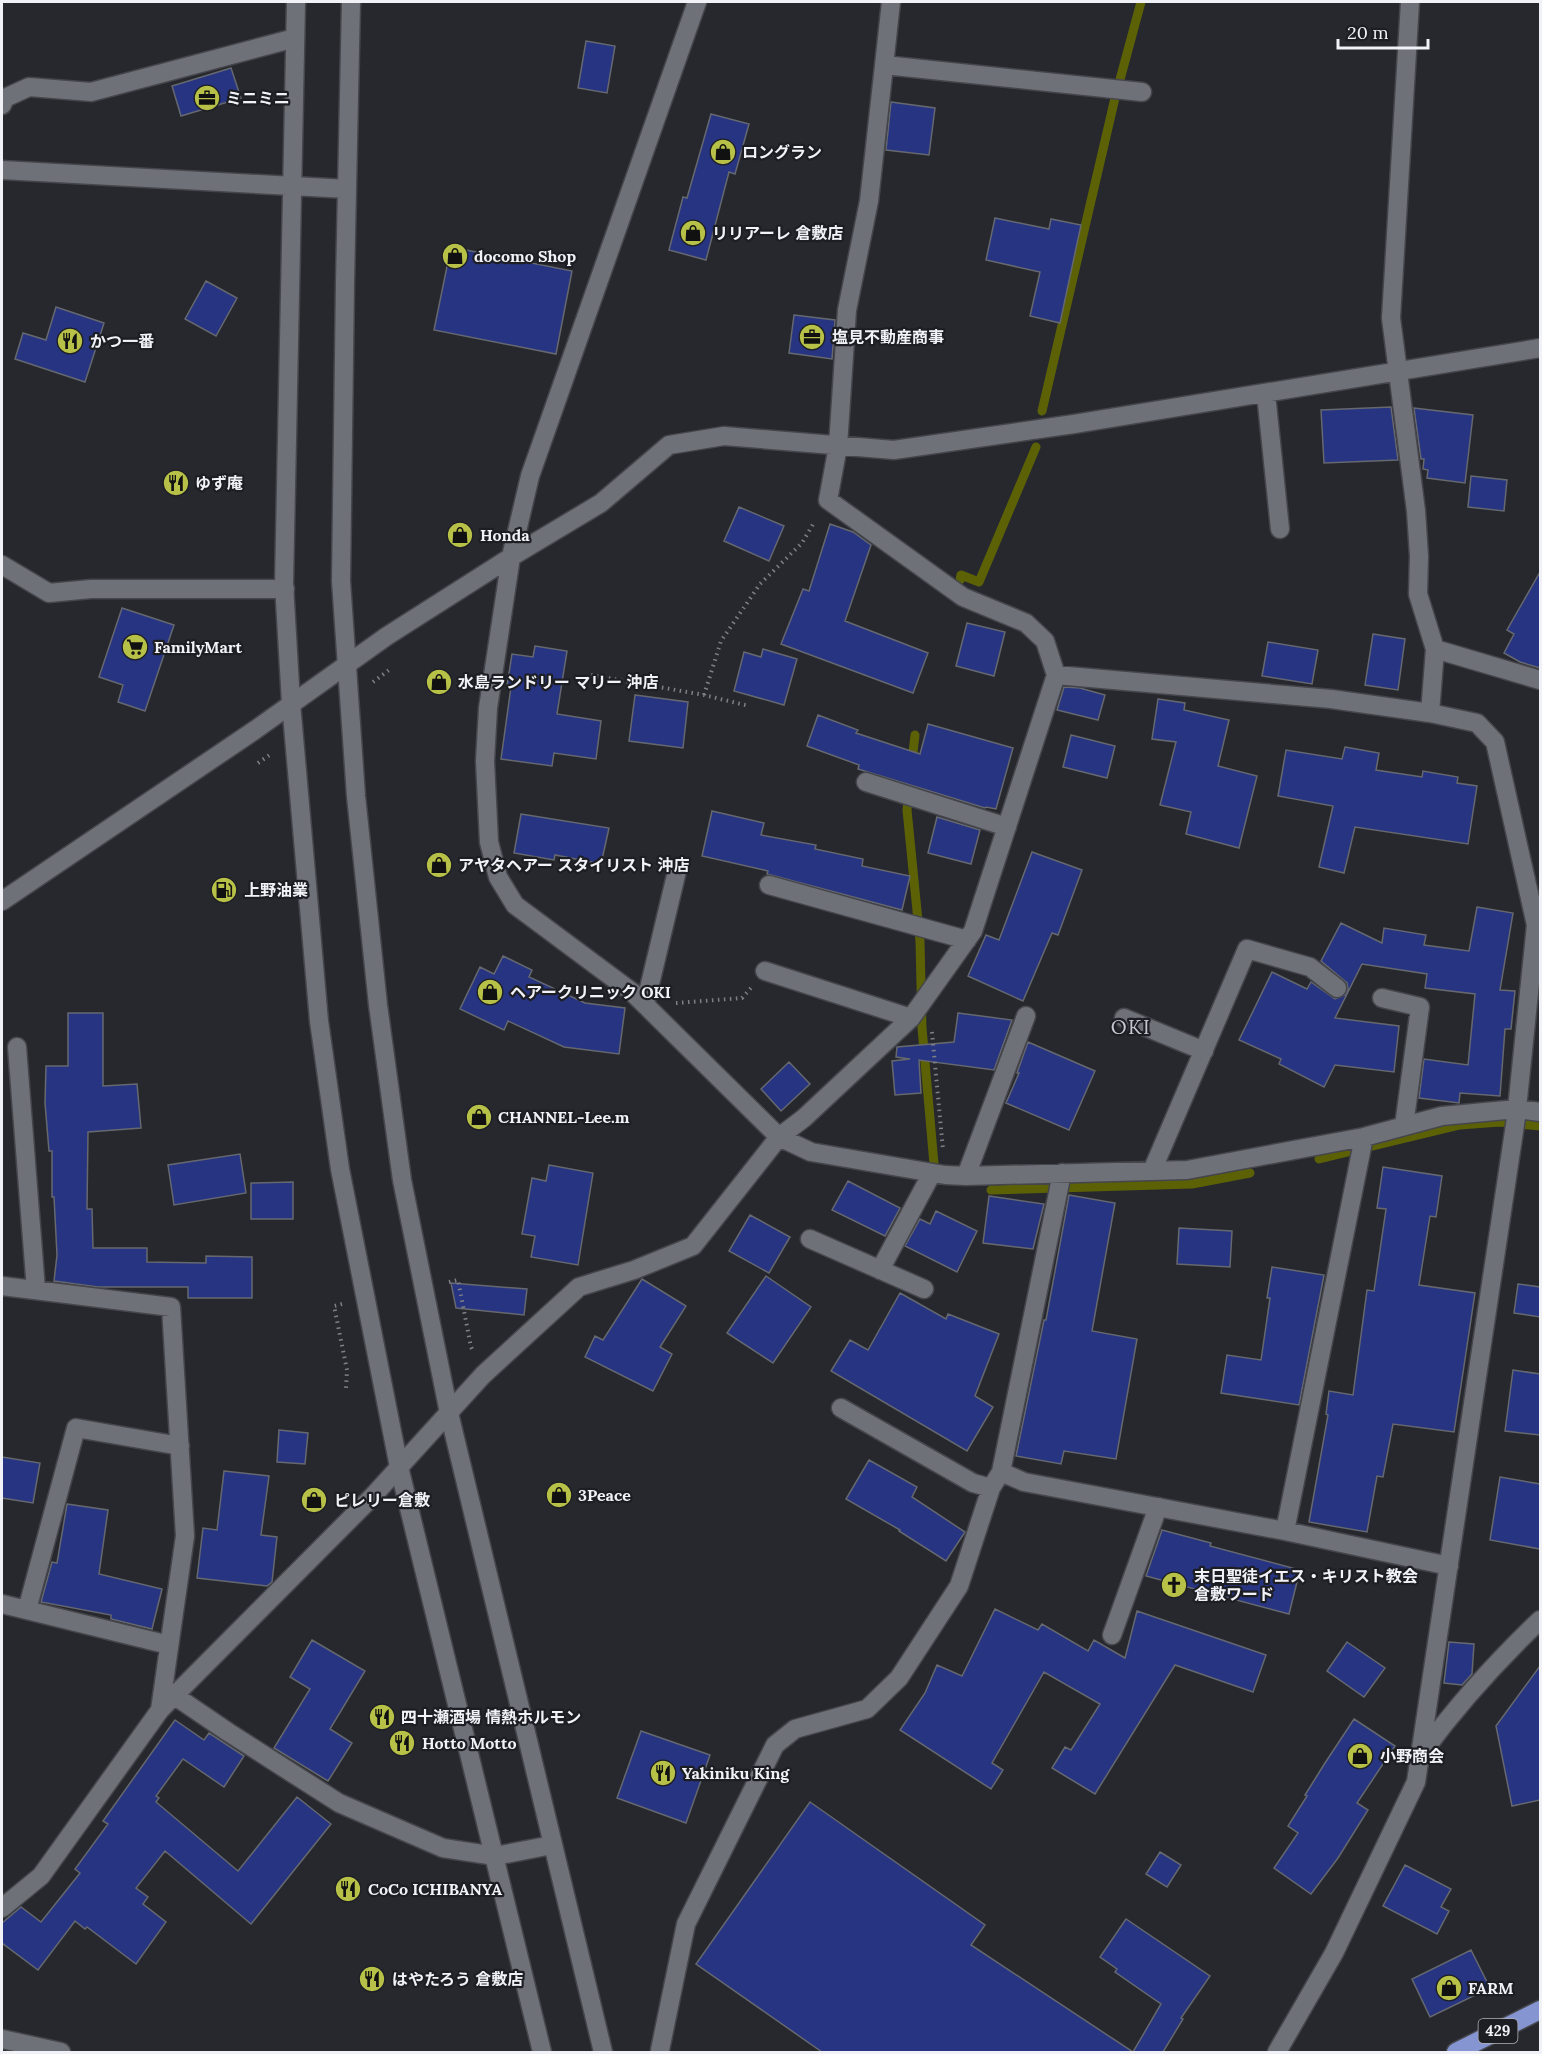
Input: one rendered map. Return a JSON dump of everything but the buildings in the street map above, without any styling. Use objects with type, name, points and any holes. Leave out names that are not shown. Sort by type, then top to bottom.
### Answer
[{"type":"highway","name":"429","points":[[1456,2052],[1540,2010]]},
{"type":"street","points":[[296,2],[285,589],[291,703],[319,1021],[340,1169],[399,1467],[542,2052]]},
{"type":"street","points":[[351,2],[341,581],[356,796],[378,1005],[402,1179],[449,1413],[603,2052]]},
{"type":"street","points":[[696,2],[530,476],[511,557],[488,708],[485,761],[489,842],[498,877],[515,904],[632,992],[779,1137],[811,1152],[938,1174],[1059,1184],[1152,1171],[1186,1170],[1362,1146],[1404,1126],[1442,1116],[1516,1119],[1540,1112]]},
{"type":"street","points":[[2,1908],[40,1876],[160,1710],[372,1497],[483,1375],[579,1287],[633,1270],[693,1246],[779,1137],[804,1118],[921,1004],[973,932],[1056,675],[1045,641],[1026,623],[963,597],[828,500],[838,446],[847,310],[869,201],[891,2]]},
{"type":"street","points":[[1410,2],[1391,318],[1416,511],[1418,594],[1435,649],[1430,713]]},
{"type":"street","points":[[2,105],[5,98],[29,87],[92,92],[295,38]]},
{"type":"street","points":[[884,64],[1142,92]]},
{"type":"street","points":[[2,170],[347,189]]},
{"type":"street","points":[[2,901],[245,737],[346,664],[511,557],[601,503],[669,445],[724,436],[894,450],[1266,394],[1540,348]]},
{"type":"street","points":[[1266,394],[1280,529]]},
{"type":"street","points":[[2,566],[49,593],[91,589],[285,589]]},
{"type":"street","points":[[1435,649],[1538,675]]},
{"type":"street","points":[[1056,675],[1330,699],[1430,713],[1477,723],[1496,741],[1536,925],[1516,1119],[1416,1782],[1334,1953],[1277,2052]]},
{"type":"street","points":[[866,782],[1007,826]]},
{"type":"street","points":[[645,1005],[677,872]]},
{"type":"street","points":[[769,885],[967,940]]},
{"type":"street","points":[[1152,1171],[1247,949],[1310,967],[1337,988]]},
{"type":"street","points":[[765,971],[921,1004]]},
{"type":"street","points":[[1382,998],[1420,1007],[1404,1126]]},
{"type":"street","points":[[966,1176],[1026,1016]]},
{"type":"street","points":[[1124,1018],[1204,1051]]},
{"type":"street","points":[[17,1047],[36,1290]]},
{"type":"street","points":[[1285,1532],[1362,1146]]},
{"type":"street","points":[[880,1270],[938,1174]]},
{"type":"street","points":[[658,2052],[686,1924],[775,1745],[795,1730],[867,1709],[899,1678],[959,1586],[991,1488],[1001,1472],[1059,1184]]},
{"type":"street","points":[[810,1239],[924,1289]]},
{"type":"street","points":[[2,1286],[171,1307],[185,1536],[160,1710]]},
{"type":"street","points":[[841,1408],[973,1483],[991,1488]]},
{"type":"street","points":[[27,1610],[76,1428],[180,1446]]},
{"type":"street","points":[[1001,1472],[1024,1482],[1449,1566]]},
{"type":"street","points":[[1112,1635],[1158,1507]]},
{"type":"street","points":[[2,1604],[169,1645]]},
{"type":"street","points":[[1420,1756],[1451,1713],[1502,1657],[1540,1620]]},
{"type":"street","points":[[175,1696],[339,1803],[443,1848],[495,1856],[552,1845]]},
{"type":"street","points":[[2,2039],[61,2052]]},
{"type":"path","points":[[704,695],[721,641],[760,584],[802,543],[828,500]]},
{"type":"path","points":[[591,675],[704,695],[749,706]]},
{"type":"path","points":[[645,1005],[742,998],[765,971]]},
{"type":"path","points":[[921,1004],[938,1174]]},
{"type":"path","points":[[449,1282],[458,1281],[471,1347]]},
{"type":"path","points":[[343,1304],[334,1305],[347,1370],[346,1389]]},
{"type":"waterway","points":[[1042,411],[1115,98],[1141,2]]},
{"type":"waterway","points":[[960,580],[961,575],[979,582],[1036,447]]},
{"type":"waterway","points":[[912,761],[915,735]]},
{"type":"waterway","points":[[909,793],[907,810],[920,941],[922,1028],[934,1164]]},
{"type":"waterway","points":[[1319,1159],[1460,1125],[1500,1122],[1540,1126]]},
{"type":"waterway","points":[[991,1190],[1192,1184],[1250,1173]]},
{"type":"place","name":"ミニミニ","points":[[207,98]]},
{"type":"place","name":"ロングラン","points":[[723,152]]},
{"type":"place","name":"リリアーレ 倉敷店","points":[[693,233]]},
{"type":"place","name":"docomo Shop","points":[[455,256]]},
{"type":"place","name":"塩見不動産商事","points":[[812,337]]},
{"type":"place","name":"かつ一番","points":[[70,341]]},
{"type":"place","name":"ゆず庵","points":[[176,483]]},
{"type":"place","name":"Honda","points":[[460,535]]},
{"type":"place","name":"FamilyMart","points":[[135,647]]},
{"type":"place","name":"水島ランドリー マリー 沖店","points":[[439,682]]},
{"type":"place","name":"アヤタヘアー スタイリスト 沖店","points":[[439,865]]},
{"type":"place","name":"上野油業","points":[[224,890]]},
{"type":"place","name":"ヘアークリニック OKI","points":[[490,992]]},
{"type":"place","name":"CHANNEL-Lee.m","points":[[479,1117]]},
{"type":"place","name":"3Peace","points":[[559,1495]]},
{"type":"place","name":"ピレリー倉敷","points":[[314,1500]]},
{"type":"place","name":"末日聖徒イエス・キリスト教会 倉敷ワード","points":[[1174,1585]]},
{"type":"place","name":"四十瀬酒場 情熱ホルモン","points":[[382,1717]]},
{"type":"place","name":"Hotto Motto","points":[[402,1743]]},
{"type":"place","name":"小野商会","points":[[1360,1756]]},
{"type":"place","name":"Yakiniku King","points":[[663,1773]]},
{"type":"place","name":"CoCo ICHIBANYA","points":[[348,1889]]},
{"type":"place","name":"はやたろう 倉敷店","points":[[372,1979]]},
{"type":"place","name":"FARM","points":[[1449,1988]]},
{"type":"district","name":"OKI","points":[[1131,1027]]}]
